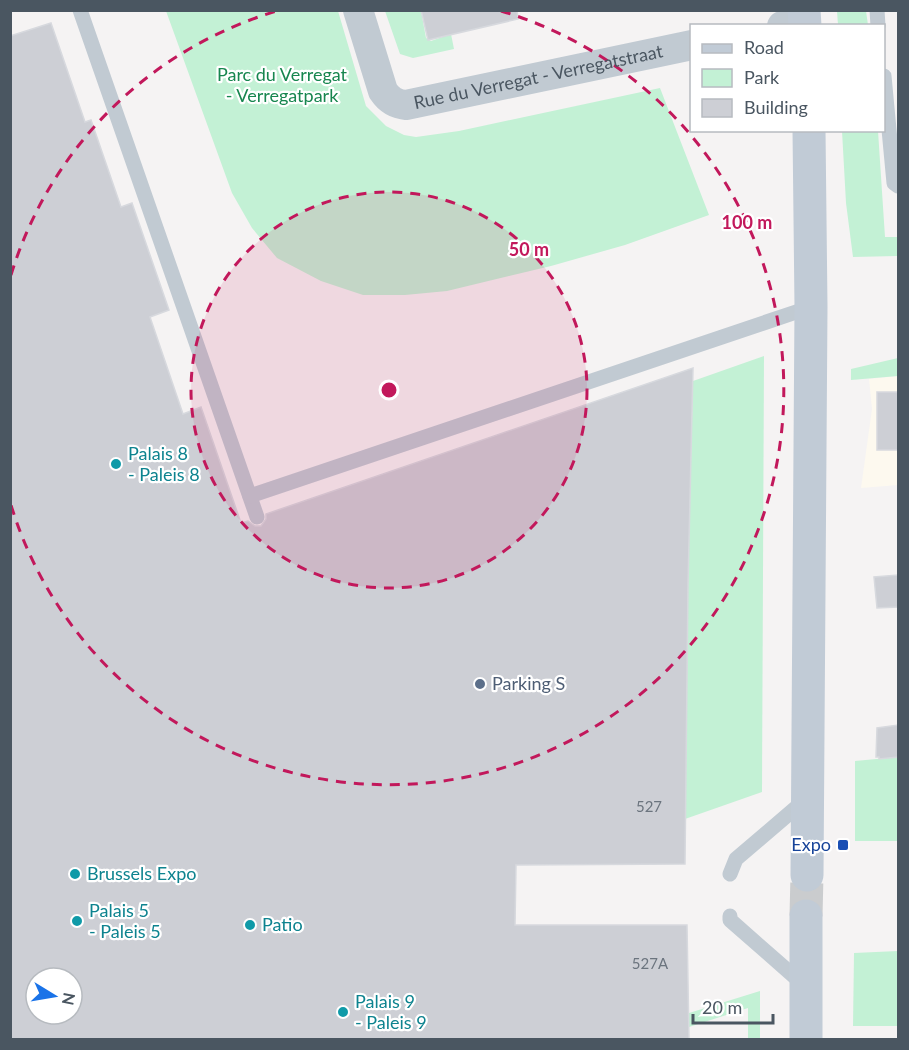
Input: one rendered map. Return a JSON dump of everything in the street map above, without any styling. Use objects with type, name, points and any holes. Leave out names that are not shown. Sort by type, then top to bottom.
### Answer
[{"type":"main road","points":[[807,875],[811,307],[809,132]]},
{"type":"main road","points":[[806,916],[806,1040]]},
{"type":"street","name":"Rue du Verregat - Verregatstraat","points":[[358,10],[387,97],[406,105],[690,45]]},
{"type":"lane","points":[[80,10],[257,517]]},
{"type":"lane","points":[[885,87],[894,183],[898,186]]},
{"type":"lane","points":[[250,496],[811,307]]},
{"type":"lane","points":[[730,874],[736,859],[808,799]]},
{"type":"lane","points":[[730,916],[729,920],[806,986]]},
{"type":"shaded area","points":[[898,376],[898,485],[861,488],[872,409],[869,379]]},
{"type":"green space","name":"Parc du Verregat - Verregatpark","points":[[166,11],[338,11],[366,106],[386,126],[404,135],[416,137],[459,131],[660,88],[709,215],[625,245],[551,266],[447,291],[405,295],[363,295],[321,281],[277,258],[252,228],[232,193]]},
{"type":"green space","points":[[385,11],[421,11],[426,38],[431,41],[451,34],[454,49],[413,58],[400,54]]},
{"type":"green space","points":[[837,11],[866,11],[868,24],[838,24]]},
{"type":"green space","points":[[842,132],[878,132],[885,237],[898,237],[898,268],[897,256],[853,257],[846,203]]},
{"type":"green space","points":[[764,356],[762,792],[685,819],[693,381]]},
{"type":"green space","points":[[898,358],[898,376],[851,380],[851,369]]},
{"type":"green space","points":[[898,757],[898,841],[855,841],[855,761]]},
{"type":"green space","points":[[898,951],[898,1026],[853,1026],[854,953]]},
{"type":"green space","points":[[760,991],[760,1039],[748,1039],[748,1008],[689,1027],[689,1013]]},
{"type":"building","points":[[421,10],[517,10],[518,19],[428,40]]},
{"type":"building","points":[[51,23],[85,122],[91,120],[121,207],[132,203],[169,310],[150,317],[183,414],[201,407],[241,523],[248,521],[255,526],[261,526],[266,519],[266,514],[693,368],[685,864],[516,865],[515,925],[687,925],[689,1040],[10,1040],[10,36]]},
{"type":"building","points":[[877,392],[898,392],[898,450],[877,450]]},
{"type":"building","points":[[898,575],[898,607],[877,608],[874,577]]},
{"type":"building","points":[[898,725],[898,757],[879,759],[876,757],[877,728]]},
{"type":"tunnel","points":[[806,916],[807,875]]},
{"type":"place","name":"Palais 8 - Paleis 8","points":[[116,464]]},
{"type":"place","name":"Parking S","points":[[480,684]]},
{"type":"place","name":"Expo","points":[[843,845]]},
{"type":"place","name":"Brussels Expo","points":[[75,874]]},
{"type":"place","name":"Palais 5 - Paleis 5","points":[[77,921]]},
{"type":"place","name":"Patio","points":[[250,925]]},
{"type":"place","name":"Palais 9 - Paleis 9","points":[[343,1012]]}]
